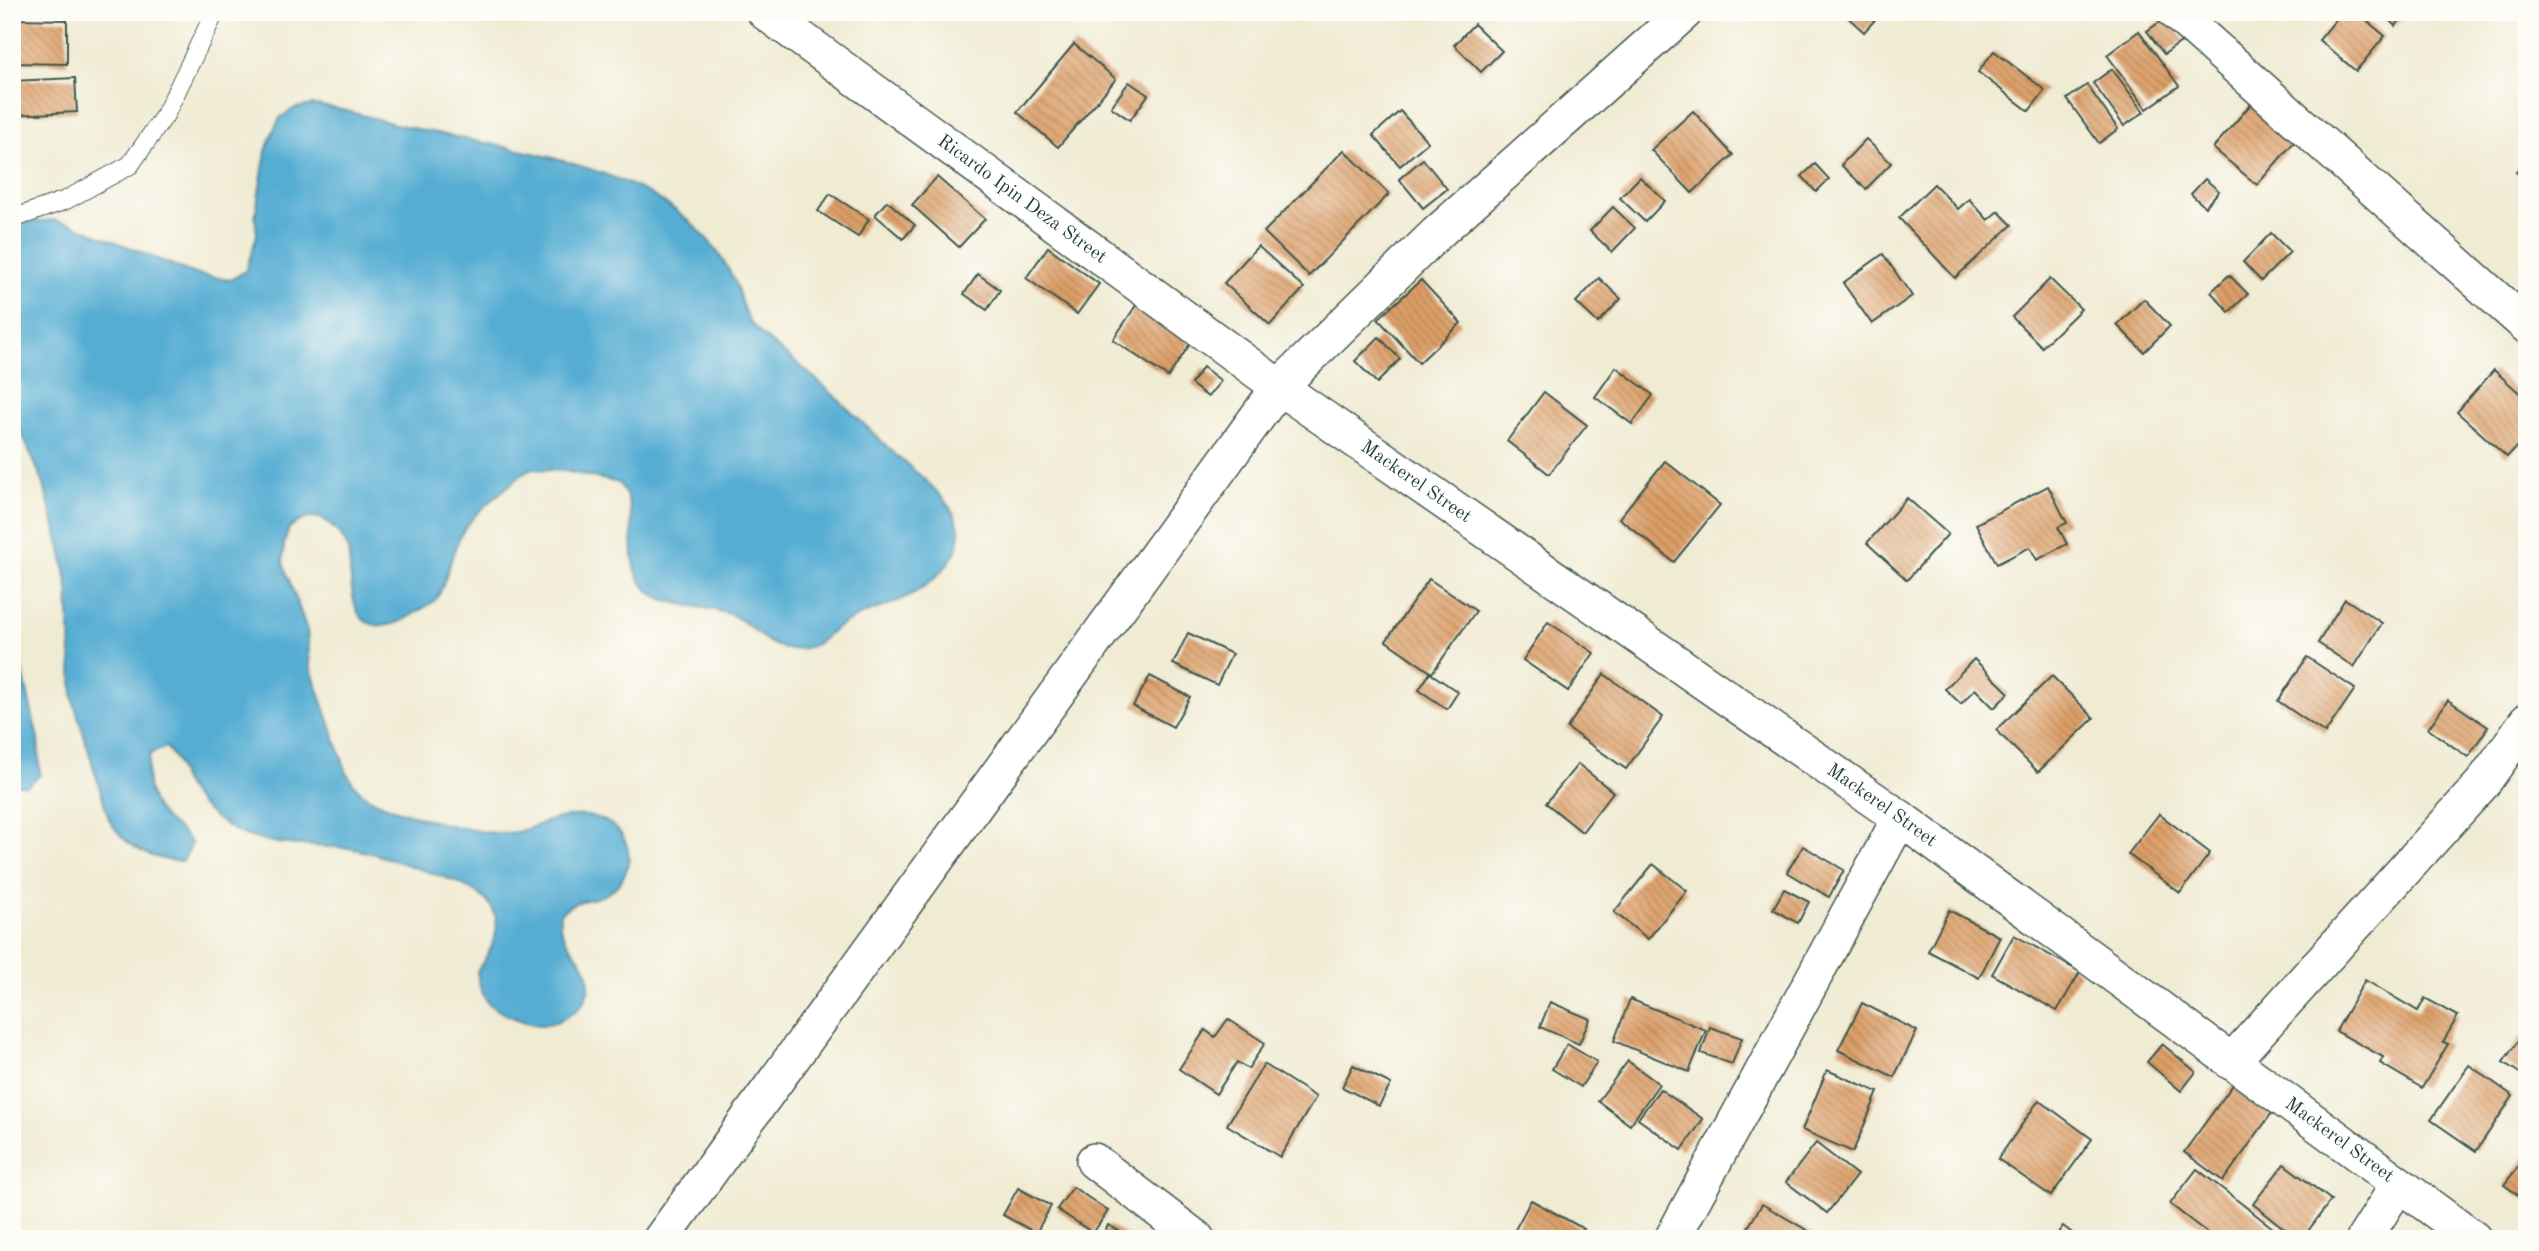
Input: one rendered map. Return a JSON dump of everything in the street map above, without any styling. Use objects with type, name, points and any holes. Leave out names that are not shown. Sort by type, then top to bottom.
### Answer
[{"type":"street","name":"Ricardo Ipin Deza Street","points":[[765,12],[1279,387]]},
{"type":"street","points":[[661,1239],[1279,387],[1436,234],[1685,12]]},
{"type":"street","points":[[2175,12],[2527,326]]},
{"type":"street","name":"Mackerel Street","points":[[1279,387],[1900,818],[2474,1239]]},
{"type":"street","points":[[2231,1062],[2482,784],[2527,721]]},
{"type":"street","points":[[1672,1239],[1900,818]]},
{"type":"street","points":[[1094,1161],[1197,1239]]},
{"type":"street","points":[[2364,1239],[2398,1185]]},
{"type":"lane","points":[[12,219],[66,200],[130,165],[165,115],[215,12]]},
{"type":"water","points":[[313,105],[561,160],[620,180],[662,201],[698,229],[718,252],[734,280],[744,311],[755,328],[821,384],[923,478],[950,508],[959,528],[959,539],[951,560],[925,586],[898,601],[848,621],[811,647],[795,649],[768,642],[734,616],[665,600],[647,589],[640,580],[633,558],[630,511],[619,483],[565,471],[529,469],[485,506],[463,531],[435,600],[406,619],[393,624],[377,625],[365,621],[358,613],[347,547],[333,527],[322,519],[312,517],[289,528],[284,544],[283,563],[307,630],[310,666],[347,773],[360,791],[384,805],[464,828],[516,832],[567,816],[588,816],[614,827],[622,836],[629,859],[619,883],[608,893],[573,904],[560,913],[560,926],[564,937],[585,967],[589,986],[579,1008],[561,1020],[548,1024],[529,1023],[513,1017],[491,1006],[485,998],[477,971],[491,947],[497,928],[494,913],[486,900],[454,881],[363,851],[276,843],[236,831],[212,816],[192,795],[182,779],[175,759],[166,747],[150,754],[148,781],[151,799],[161,814],[192,844],[183,861],[150,855],[131,845],[109,819],[73,699],[68,589],[62,553],[43,482],[12,411],[12,224],[51,220],[69,223],[195,274],[231,280],[246,270],[257,235],[255,217],[266,151],[272,134],[280,118],[295,108]]},
{"type":"water","points":[[12,624],[38,739],[40,775],[27,786],[12,784]]},
{"type":"building","points":[[1842,12],[1882,12],[1864,32]]},
{"type":"building","points":[[2342,12],[2356,12],[2385,36],[2356,71],[2319,40]]},
{"type":"building","points":[[2381,12],[2408,12],[2395,26]]},
{"type":"building","points":[[2167,17],[2184,40],[2164,54],[2147,31]]},
{"type":"building","points":[[12,19],[67,20],[67,64],[12,63]]},
{"type":"building","points":[[1474,24],[1502,51],[1481,72],[1454,45]]},
{"type":"building","points":[[2139,31],[2179,86],[2147,109],[2107,55]]},
{"type":"building","points":[[1074,44],[1116,79],[1058,147],[1017,112]]},
{"type":"building","points":[[1994,51],[2045,90],[2029,111],[1978,72]]},
{"type":"building","points":[[2112,69],[2144,112],[2124,126],[2093,83]]},
{"type":"building","points":[[75,78],[77,112],[12,115],[12,81]]},
{"type":"building","points":[[1129,82],[1148,95],[1130,120],[1111,107]]},
{"type":"building","points":[[2087,85],[2118,129],[2099,143],[2067,99]]},
{"type":"building","points":[[2251,104],[2295,141],[2257,185],[2213,148]]},
{"type":"building","points":[[1400,111],[1428,142],[1400,166],[1373,135]]},
{"type":"building","points":[[1693,111],[1733,155],[1692,193],[1651,150]]},
{"type":"building","points":[[1866,139],[1891,163],[1866,189],[1841,165]]},
{"type":"building","points":[[1344,150],[1389,194],[1309,276],[1264,232]]},
{"type":"building","points":[[2527,158],[2527,181],[2516,172]]},
{"type":"building","points":[[1423,159],[1447,189],[1423,208],[1399,179]]},
{"type":"building","points":[[1815,164],[1829,179],[1816,192],[1802,176]]},
{"type":"building","points":[[937,177],[985,219],[959,247],[912,205]]},
{"type":"building","points":[[1640,177],[1665,201],[1645,222],[1620,198]]},
{"type":"building","points":[[2205,179],[2219,191],[2205,207],[2191,194]]},
{"type":"building","points":[[1934,184],[1958,209],[1969,199],[1988,220],[1998,211],[2012,225],[1955,278],[1899,218]]},
{"type":"building","points":[[830,194],[869,219],[858,237],[818,211]]},
{"type":"building","points":[[887,201],[915,225],[903,239],[875,215]]},
{"type":"building","points":[[1613,207],[1635,228],[1612,252],[1590,231]]},
{"type":"building","points":[[2271,233],[2290,252],[2261,281],[2243,262]]},
{"type":"building","points":[[1258,246],[1304,288],[1270,325],[1224,283]]},
{"type":"building","points":[[1048,247],[1099,284],[1077,314],[1026,278]]},
{"type":"building","points":[[1883,254],[1912,296],[1872,324],[1843,283]]},
{"type":"building","points":[[978,274],[1000,290],[987,310],[964,294]]},
{"type":"building","points":[[2229,275],[2248,294],[2229,312],[2211,292]]},
{"type":"building","points":[[1599,278],[1621,299],[1598,323],[1576,302]]},
{"type":"building","points":[[2050,279],[2081,309],[2042,347],[2012,317]]},
{"type":"building","points":[[1421,280],[1461,323],[1419,363],[1378,319]]},
{"type":"building","points":[[2144,299],[2170,326],[2144,352],[2117,325]]},
{"type":"building","points":[[1139,301],[1194,338],[1168,377],[1113,340]]},
{"type":"building","points":[[1379,337],[1400,359],[1377,383],[1355,361]]},
{"type":"building","points":[[1203,367],[1221,381],[1208,397],[1191,384]]},
{"type":"building","points":[[1616,367],[1653,395],[1632,424],[1595,397]]},
{"type":"building","points":[[2494,370],[2527,400],[2527,435],[2507,457],[2457,412]]},
{"type":"building","points":[[1544,392],[1587,425],[1549,474],[1507,441]]},
{"type":"building","points":[[1665,461],[1720,505],[1674,562],[1619,518]]},
{"type":"building","points":[[2048,486],[2067,523],[2058,527],[2067,544],[2037,560],[2030,547],[1997,564],[1976,524]]},
{"type":"building","points":[[1907,498],[1948,534],[1907,580],[1867,543]]},
{"type":"building","points":[[1429,579],[1476,611],[1432,673],[1386,641]]},
{"type":"building","points":[[2345,599],[2382,623],[2354,667],[2318,643]]},
{"type":"building","points":[[1548,622],[1594,653],[1568,691],[1523,660]]},
{"type":"building","points":[[1188,633],[1232,654],[1217,685],[1173,664]]},
{"type":"building","points":[[2307,657],[2355,689],[2325,733],[2278,701]]},
{"type":"building","points":[[1974,659],[2009,693],[1994,708],[1975,689],[1961,704],[1945,689]]},
{"type":"building","points":[[1430,673],[1458,692],[1447,709],[1419,690]]},
{"type":"building","points":[[1604,674],[1663,717],[1626,769],[1567,728]]},
{"type":"building","points":[[1150,676],[1190,697],[1173,727],[1133,706]]},
{"type":"building","points":[[2052,676],[2094,718],[2038,772],[1996,730]]},
{"type":"building","points":[[2448,700],[2488,727],[2468,757],[2428,729]]},
{"type":"building","points":[[1578,764],[1613,792],[1582,832],[1546,803]]},
{"type":"building","points":[[2159,814],[2210,853],[2180,893],[2128,854]]},
{"type":"building","points":[[1803,846],[1844,870],[1829,897],[1787,872]]},
{"type":"building","points":[[1653,864],[1687,891],[1648,939],[1614,912]]},
{"type":"building","points":[[1784,889],[1809,902],[1798,923],[1773,909]]},
{"type":"building","points":[[1949,910],[2000,937],[1979,978],[1928,951]]},
{"type":"building","points":[[2014,935],[2080,972],[2057,1011],[1992,974]]},
{"type":"building","points":[[2365,980],[2418,1011],[2425,998],[2458,1016],[2443,1042],[2448,1044],[2422,1088],[2380,1063],[2383,1057],[2336,1031]]},
{"type":"building","points":[[1630,999],[1706,1030],[1689,1072],[1614,1041]]},
{"type":"building","points":[[1550,1002],[1590,1019],[1579,1044],[1540,1027]]},
{"type":"building","points":[[1862,1003],[1917,1031],[1894,1077],[1838,1050]]},
{"type":"building","points":[[1228,1019],[1265,1043],[1248,1069],[1237,1062],[1216,1094],[1179,1069],[1205,1030],[1215,1037]]},
{"type":"building","points":[[1710,1027],[1742,1038],[1732,1064],[1701,1053]]},
{"type":"building","points":[[2527,1029],[2527,1078],[2503,1062]]},
{"type":"building","points":[[1567,1044],[1597,1062],[1581,1087],[1552,1069]]},
{"type":"building","points":[[2162,1044],[2196,1072],[2181,1091],[2147,1062]]},
{"type":"building","points":[[1628,1061],[1659,1084],[1630,1125],[1598,1101]]},
{"type":"building","points":[[1264,1064],[1316,1097],[1280,1157],[1227,1125]]},
{"type":"building","points":[[1353,1065],[1391,1084],[1379,1106],[1342,1087]]},
{"type":"building","points":[[2469,1065],[2513,1096],[2476,1151],[2431,1120]]},
{"type":"building","points":[[1827,1070],[1878,1092],[1853,1152],[1802,1130]]},
{"type":"building","points":[[2235,1082],[2274,1110],[2223,1181],[2184,1152]]},
{"type":"building","points":[[1660,1089],[1703,1119],[1682,1150],[1638,1119]]},
{"type":"building","points":[[2039,1100],[2092,1139],[2051,1196],[1998,1159]]},
{"type":"building","points":[[1816,1143],[1857,1175],[1827,1213],[1786,1182]]},
{"type":"building","points":[[2527,1155],[2527,1201],[2504,1185]]},
{"type":"building","points":[[2284,1164],[2331,1200],[2302,1239],[2298,1239],[2253,1204]]},
{"type":"building","points":[[2197,1169],[2287,1239],[2215,1239],[2170,1204]]},
{"type":"building","points":[[1073,1187],[1108,1211],[1093,1233],[1057,1209]]},
{"type":"building","points":[[1018,1188],[1051,1206],[1036,1233],[1003,1215]]},
{"type":"building","points":[[1531,1200],[1584,1229],[1578,1239],[1510,1239]]},
{"type":"building","points":[[1762,1204],[1822,1239],[1741,1239]]},
{"type":"building","points":[[1108,1225],[1134,1239],[1101,1239]]},
{"type":"building","points":[[2063,1226],[2080,1239],[2055,1237]]}]
